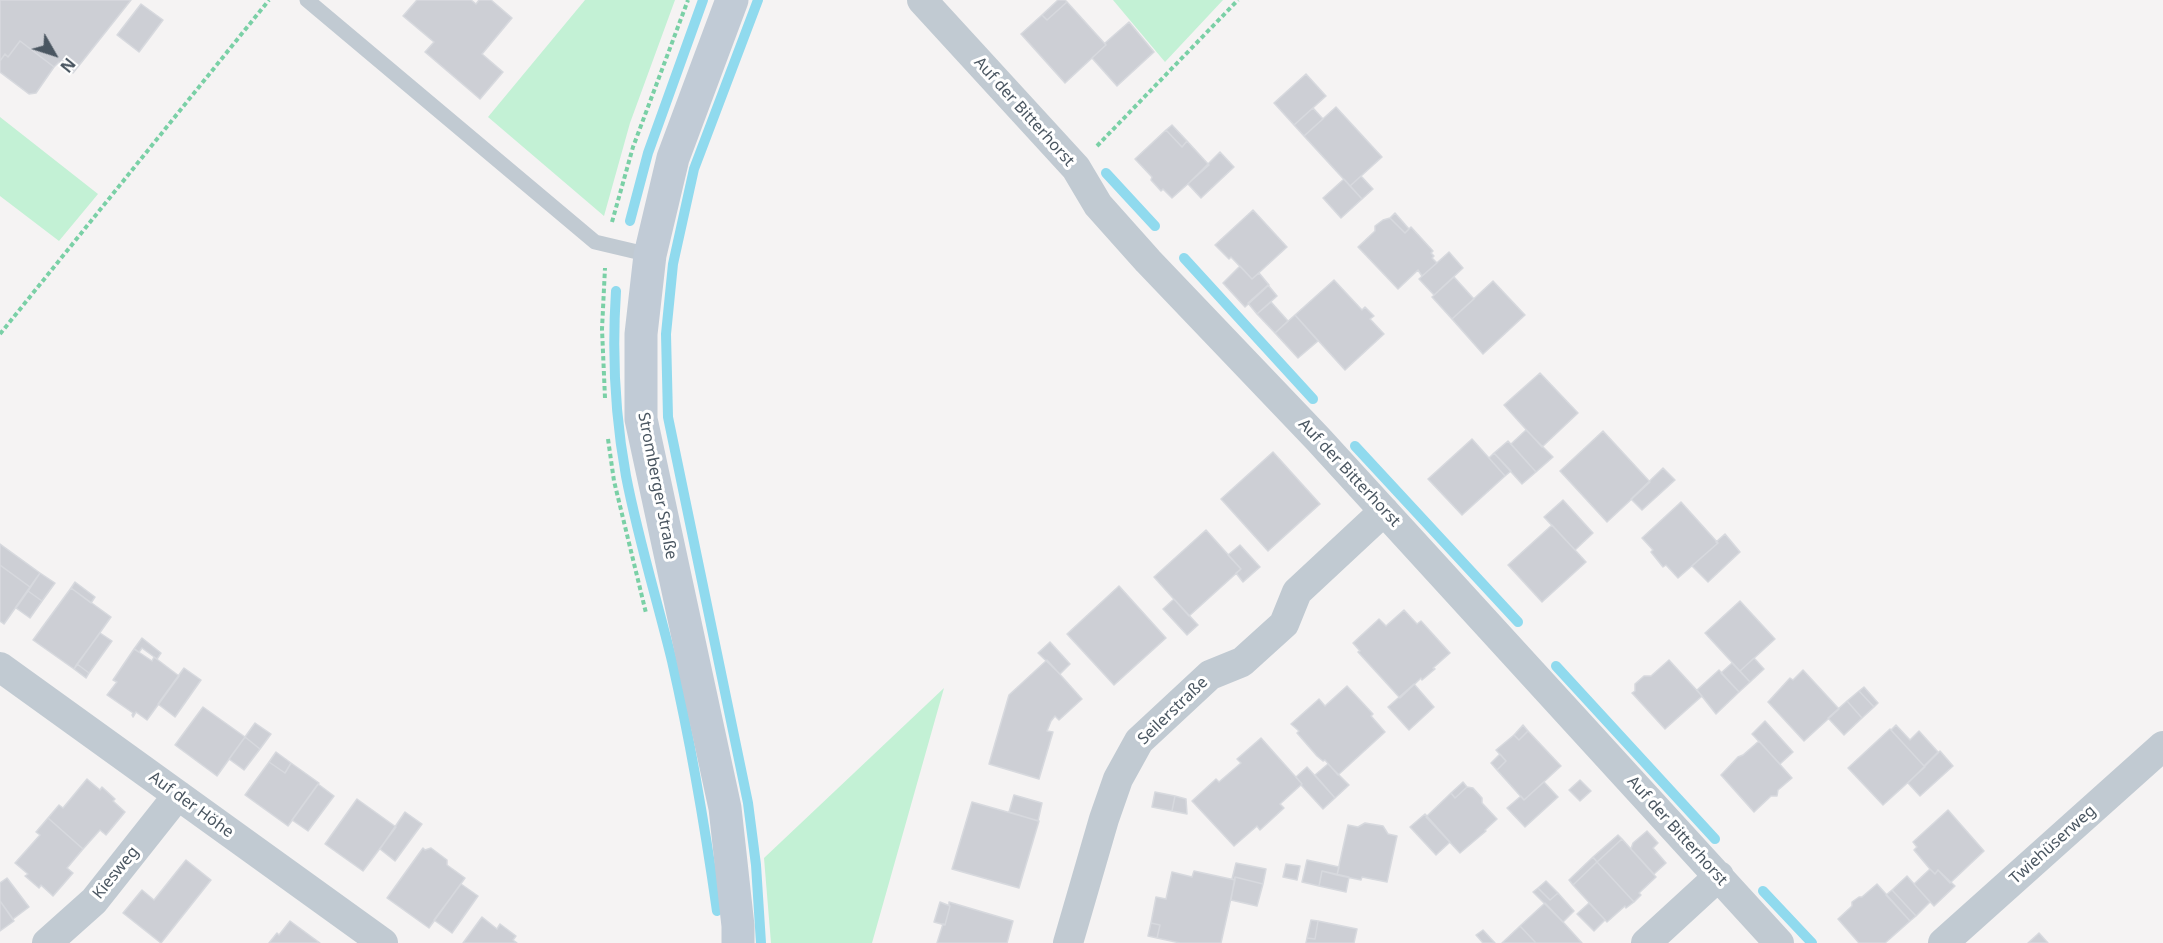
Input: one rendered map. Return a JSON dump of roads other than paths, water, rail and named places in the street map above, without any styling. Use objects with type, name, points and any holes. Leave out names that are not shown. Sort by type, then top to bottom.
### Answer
[{"type":"main road","name":"Stromberger Straße","points":[[732,0],[673,158],[650,255],[641,334],[641,419],[725,808],[738,943]]},
{"type":"street","name":"Auf der Bitterhorst","points":[[922,0],[1076,168],[1098,205],[1148,261],[1318,439],[1779,943]]},
{"type":"street","name":"Seilerstraße","points":[[1068,943],[1118,779],[1139,741],[1210,675],[1242,662],[1284,624],[1297,592],[1384,511]]},
{"type":"street","name":"Auf der Höhe","points":[[0,667],[381,942]]},
{"type":"street","name":"Twiehüserweg","points":[[1943,943],[2163,746]]},
{"type":"street","name":"Kiesweg","points":[[47,943],[94,901],[178,795]]},
{"type":"street","points":[[1646,943],[1719,876]]},
{"type":"lane","points":[[307,0],[595,242],[650,255]]},
{"type":"waterway","points":[[630,221],[648,153],[703,0]]},
{"type":"waterway","points":[[758,0],[694,169],[673,264],[666,334],[668,417],[748,803],[756,865],[761,943]]},
{"type":"waterway","points":[[1106,173],[1155,226]]},
{"type":"waterway","points":[[1184,258],[1313,399]]},
{"type":"waterway","points":[[616,291],[615,384],[622,453],[636,522],[672,661],[685,723],[717,911]]},
{"type":"waterway","points":[[1355,446],[1518,622]]},
{"type":"waterway","points":[[1556,666],[1715,839]]},
{"type":"waterway","points":[[1763,891],[1812,943]]}]
